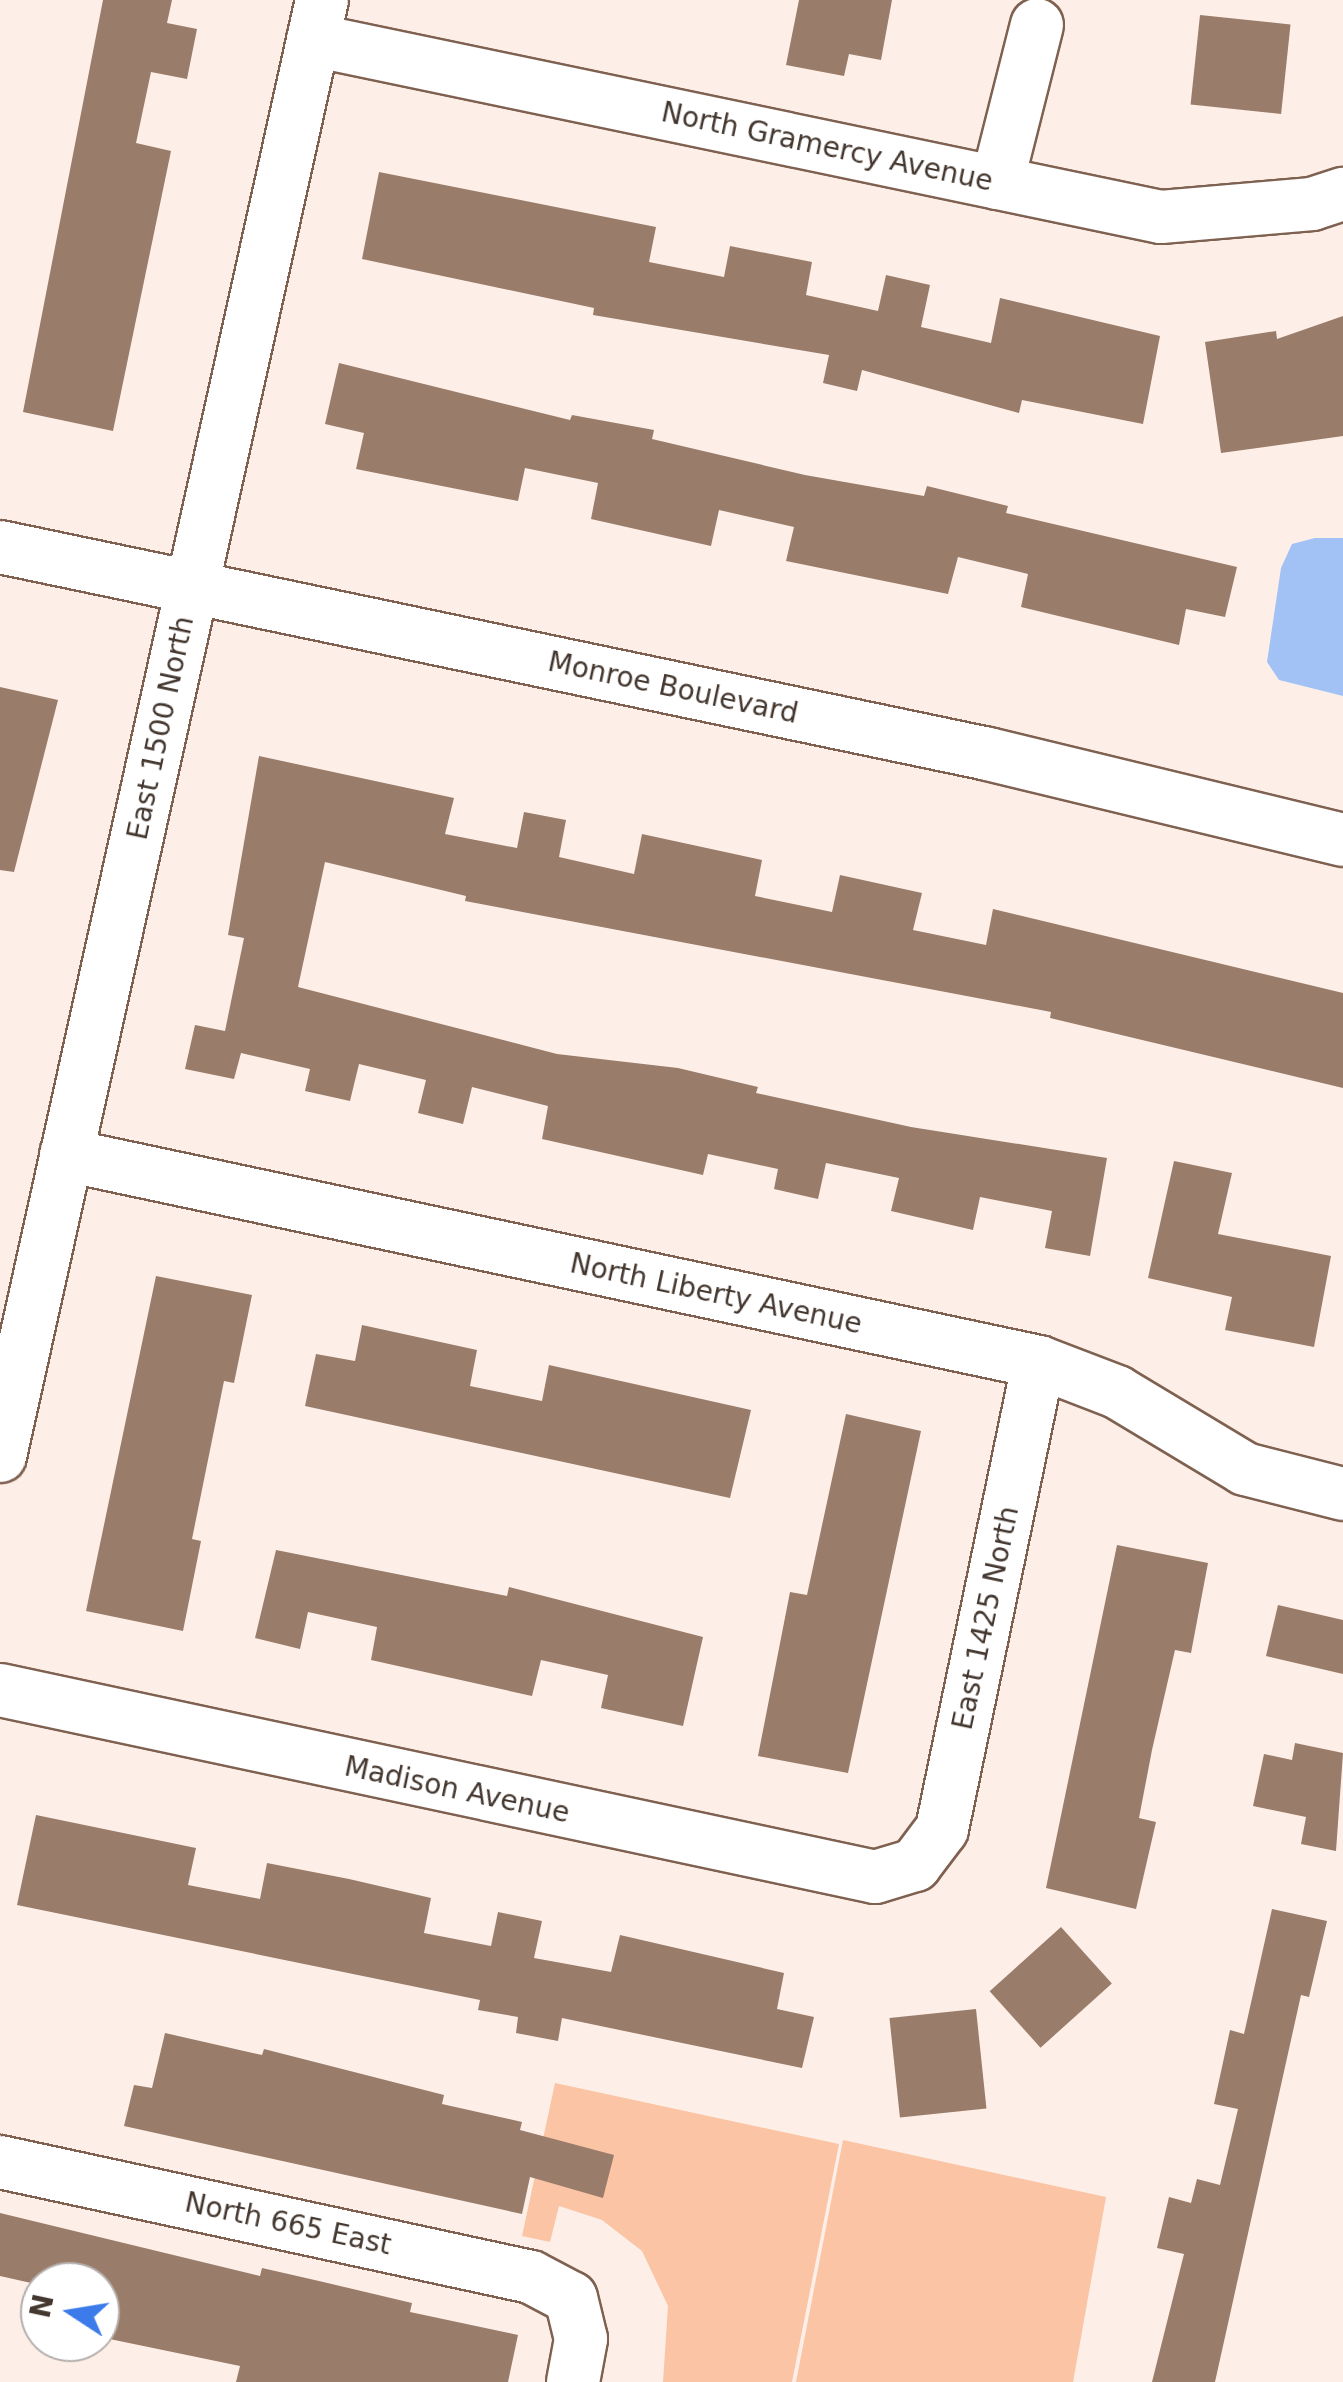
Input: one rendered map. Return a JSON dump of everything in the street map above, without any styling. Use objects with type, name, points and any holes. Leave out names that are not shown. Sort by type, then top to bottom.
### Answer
[{"type":"street","name":"North Gramercy Avenue","points":[[317,20],[997,182],[1160,217],[1312,204],[1343,194]]},
{"type":"street","name":"East 1500 North","points":[[0,1456],[317,20]]},
{"type":"street","points":[[997,182],[1037,25]]},
{"type":"street","name":"Monroe Boulevard","points":[[0,547],[988,754],[1343,840]]},
{"type":"street","name":"North Liberty Avenue","points":[[66,1155],[1039,1362],[1117,1392],[1245,1469],[1343,1494]]},
{"type":"street","name":"East 1425 North","points":[[915,1865],[942,1829],[1039,1362]]},
{"type":"street","name":"Madison Avenue","points":[[0,1690],[875,1877],[915,1865]]},
{"type":"street","name":"North 665 East","points":[[0,2162],[531,2276],[571,2298],[581,2339],[572,2382]]},
{"type":"shaded area","points":[[555,2083],[839,2144],[792,2382],[663,2382],[668,2306],[642,2251],[602,2220],[559,2206],[550,2242],[522,2236]]},
{"type":"shaded area","points":[[843,2140],[1106,2197],[1073,2382],[796,2382]]},
{"type":"water","points":[[1315,538],[1343,538],[1343,696],[1279,680],[1267,662],[1281,568],[1292,544]]},
{"type":"building","points":[[103,0],[172,0],[167,23],[197,29],[187,79],[151,72],[136,143],[171,151],[113,431],[23,412]]},
{"type":"building","points":[[799,0],[892,0],[881,60],[849,54],[844,76],[786,65]]},
{"type":"building","points":[[1200,15],[1291,25],[1281,114],[1191,105]]},
{"type":"building","points":[[379,172],[656,227],[649,262],[724,277],[730,246],[812,262],[806,295],[878,311],[886,275],[930,285],[921,327],[991,343],[1000,298],[1160,336],[1143,424],[1022,400],[1019,413],[862,370],[857,391],[823,383],[829,355],[593,315],[594,308],[362,259]]},
{"type":"building","points":[[1343,316],[1343,436],[1221,453],[1205,342],[1276,331],[1277,339]]},
{"type":"building","points":[[339,363],[570,420],[572,415],[654,430],[652,439],[805,475],[924,496],[927,486],[1008,506],[1006,513],[1237,567],[1225,617],[1186,609],[1179,645],[1021,607],[1028,574],[958,557],[948,594],[786,561],[794,527],[719,510],[711,546],[591,519],[598,483],[525,468],[518,501],[356,469],[364,433],[325,424]]},
{"type":"building","points":[[0,687],[58,700],[14,872],[0,870]]},
{"type":"building","points":[[259,756],[454,798],[445,834],[517,848],[524,812],[566,820],[559,857],[634,874],[642,834],[762,860],[755,896],[832,912],[840,875],[922,893],[913,930],[986,945],[993,909],[1343,993],[1343,1088],[1050,1018],[1051,1012],[465,901],[466,896],[325,862],[298,987],[557,1054],[678,1068],[758,1087],[756,1093],[911,1127],[1107,1158],[1090,1256],[1045,1248],[1052,1211],[980,1197],[973,1230],[891,1211],[899,1178],[826,1163],[818,1199],[774,1189],[778,1169],[708,1154],[703,1175],[542,1139],[548,1106],[472,1087],[463,1124],[418,1113],[426,1080],[359,1064],[350,1101],[305,1091],[310,1069],[241,1053],[234,1079],[185,1069],[195,1025],[225,1031],[244,938],[228,935]]},
{"type":"building","points":[[1174,1161],[1232,1173],[1218,1234],[1331,1256],[1314,1347],[1225,1330],[1232,1297],[1148,1278]]},
{"type":"building","points":[[156,1276],[252,1295],[234,1383],[224,1381],[192,1539],[201,1541],[183,1631],[86,1611]]},
{"type":"building","points":[[362,1325],[477,1350],[470,1386],[542,1401],[549,1365],[751,1410],[730,1498],[305,1406],[316,1354],[355,1361]]},
{"type":"building","points":[[846,1414],[921,1431],[848,1773],[758,1756],[790,1592],[807,1595]]},
{"type":"building","points":[[1117,1545],[1208,1563],[1191,1653],[1175,1650],[1152,1750],[1139,1818],[1156,1822],[1136,1909],[1046,1888]]},
{"type":"building","points":[[276,1550],[507,1596],[509,1587],[703,1637],[683,1726],[601,1708],[608,1675],[541,1660],[532,1696],[371,1660],[377,1627],[308,1612],[300,1649],[255,1638]]},
{"type":"building","points":[[1278,1605],[1343,1620],[1343,1674],[1266,1656]]},
{"type":"building","points":[[1295,1743],[1343,1753],[1336,1851],[1301,1844],[1306,1817],[1253,1806],[1264,1754],[1292,1760]]},
{"type":"building","points":[[36,1815],[196,1848],[188,1885],[260,1899],[267,1863],[431,1898],[424,1933],[491,1946],[498,1912],[542,1921],[534,1958],[611,1972],[620,1935],[784,1973],[777,2009],[814,2017],[802,2068],[562,2018],[558,2041],[516,2033],[518,2017],[478,2010],[480,2000],[17,1905]]},
{"type":"building","points":[[1272,1909],[1327,1921],[1309,1997],[1301,1995],[1215,2382],[1152,2382],[1184,2254],[1157,2248],[1169,2197],[1191,2203],[1197,2179],[1220,2185],[1238,2109],[1214,2104],[1230,2030],[1244,2034]]},
{"type":"building","points":[[1061,1927],[1112,1983],[1041,2048],[990,1991]]},
{"type":"building","points":[[976,2009],[986,2108],[900,2118],[889,2018]]},
{"type":"building","points":[[165,2033],[262,2055],[264,2049],[444,2095],[442,2104],[522,2122],[520,2130],[614,2155],[603,2198],[530,2177],[522,2214],[124,2126],[134,2085],[152,2088]]},
{"type":"building","points":[[0,2213],[260,2276],[262,2268],[319,2281],[412,2303],[410,2312],[518,2335],[508,2382],[236,2382],[240,2366],[120,2341],[120,2262],[20,2262],[20,2280],[0,2276]]}]
